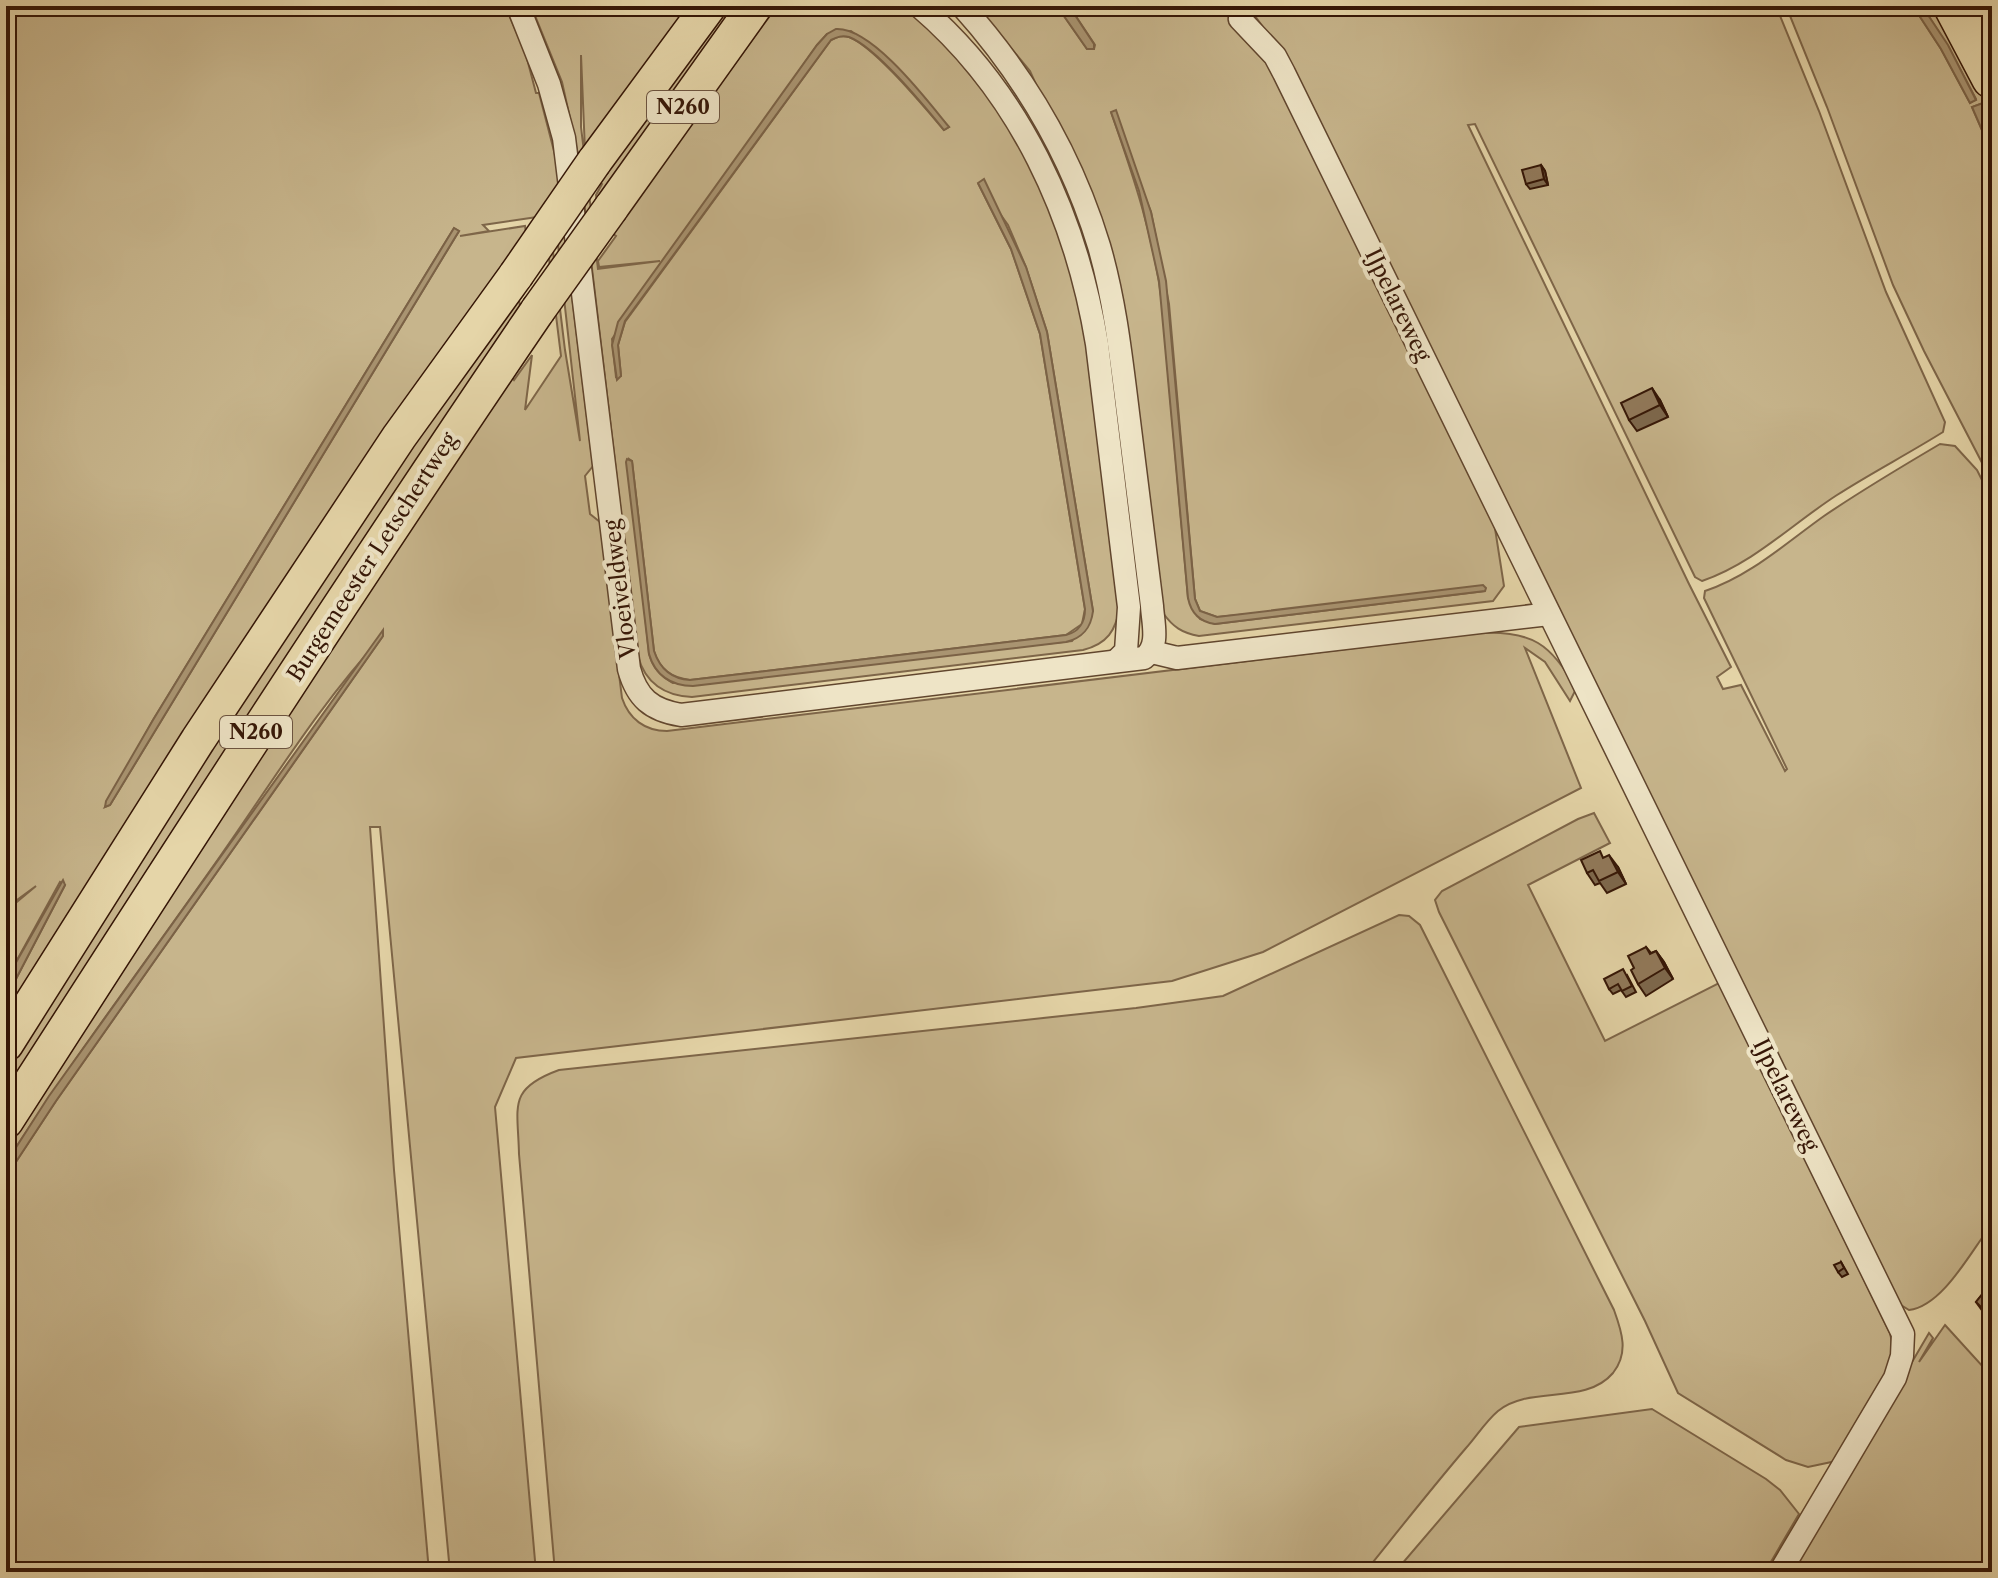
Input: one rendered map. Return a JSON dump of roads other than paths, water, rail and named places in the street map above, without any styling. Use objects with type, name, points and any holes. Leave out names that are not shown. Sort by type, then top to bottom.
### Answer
[{"type":"highway","points":[[1954,6],[1992,78]]},
{"type":"main road","name":"Burgemeester Letschertweg","points":[[6,1044],[198,740],[399,437],[709,6]]},
{"type":"main road","name":"Burgemeester Letschertweg","points":[[6,1121],[433,464],[538,310],[755,6]]},
{"type":"street","name":"Vloeiveldweg","points":[[518,6],[549,84],[564,138],[629,669],[634,685],[645,698],[660,711],[681,715],[1144,658],[1152,652]]},
{"type":"street","points":[[919,6],[950,35],[1014,117],[1038,157],[1076,251],[1097,344],[1129,607],[1126,651],[1116,661]]},
{"type":"street","points":[[962,6],[1003,53],[1028,91],[1067,163],[1099,248],[1119,341],[1152,606],[1155,642],[1152,652],[1177,658],[1549,614]]},
{"type":"street","name":"IJpelareweg","points":[[1246,6],[1240,19],[1269,49],[1284,73],[1903,1334],[1902,1356],[1895,1378],[1780,1572]]}]
